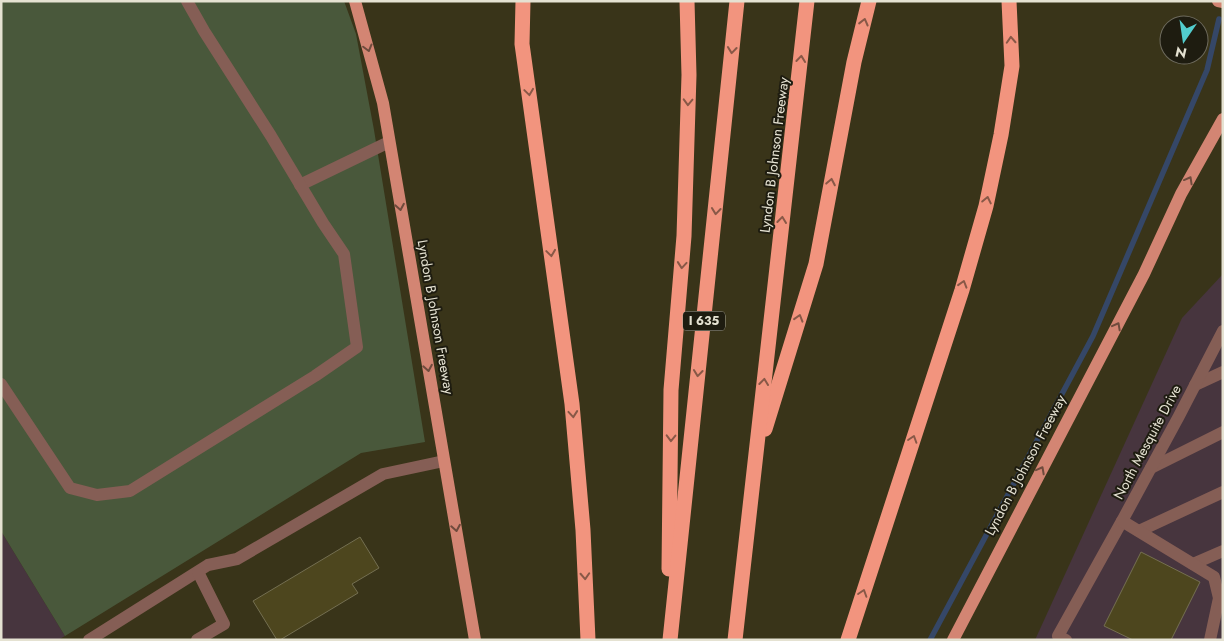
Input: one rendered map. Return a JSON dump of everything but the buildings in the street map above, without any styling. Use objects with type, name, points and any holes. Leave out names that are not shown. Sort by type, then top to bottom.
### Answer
[{"type":"highway","points":[[523,1],[522,44],[572,404],[583,530],[588,640]]},
{"type":"highway","points":[[669,640],[671,390],[686,198],[689,75],[687,1]]},
{"type":"highway","name":"I 635","points":[[669,640],[738,1]]},
{"type":"highway","name":"Lyndon B Johnson Freeway","points":[[735,640],[807,1]]},
{"type":"highway","points":[[754,465],[816,264],[854,62],[869,1]]},
{"type":"highway","points":[[848,640],[956,309],[988,197],[1001,135],[1012,66],[1009,1]]},
{"type":"main road","name":"Lyndon B Johnson Freeway","points":[[355,1],[382,103],[475,640]]},
{"type":"main road","points":[[1218,1],[1223,2]]},
{"type":"main road","name":"Lyndon B Johnson Freeway","points":[[953,640],[1144,274],[1181,194],[1223,119]]},
{"type":"street","points":[[1,384],[70,488],[97,495],[130,491],[315,376],[357,347],[344,254],[187,1]]},
{"type":"street","points":[[300,185],[389,142]]},
{"type":"street","name":"North Mesquite Drive","points":[[1210,640],[1220,618],[1219,598],[1214,577],[1122,521],[1223,331]]},
{"type":"street","points":[[1195,385],[1223,372]]},
{"type":"street","points":[[1151,468],[1223,432]]},
{"type":"street","points":[[92,639],[208,565],[237,559],[383,474],[444,461]]},
{"type":"street","points":[[1139,531],[1223,492]]},
{"type":"street","points":[[1062,639],[1058,636],[1122,521]]},
{"type":"street","points":[[1194,564],[1223,551]]},
{"type":"street","points":[[197,640],[224,624],[198,572]]},
{"type":"shaded area","points":[[1223,274],[1223,640],[1035,640],[1182,318]]},
{"type":"shaded area","points":[[1,531],[65,636],[58,640],[1,640]]},
{"type":"green space","points":[[1,1],[344,1],[356,34],[374,130],[425,442],[361,453],[65,636],[1,531]]},
{"type":"waterway","points":[[930,640],[1093,336],[1207,70],[1219,19]]}]
